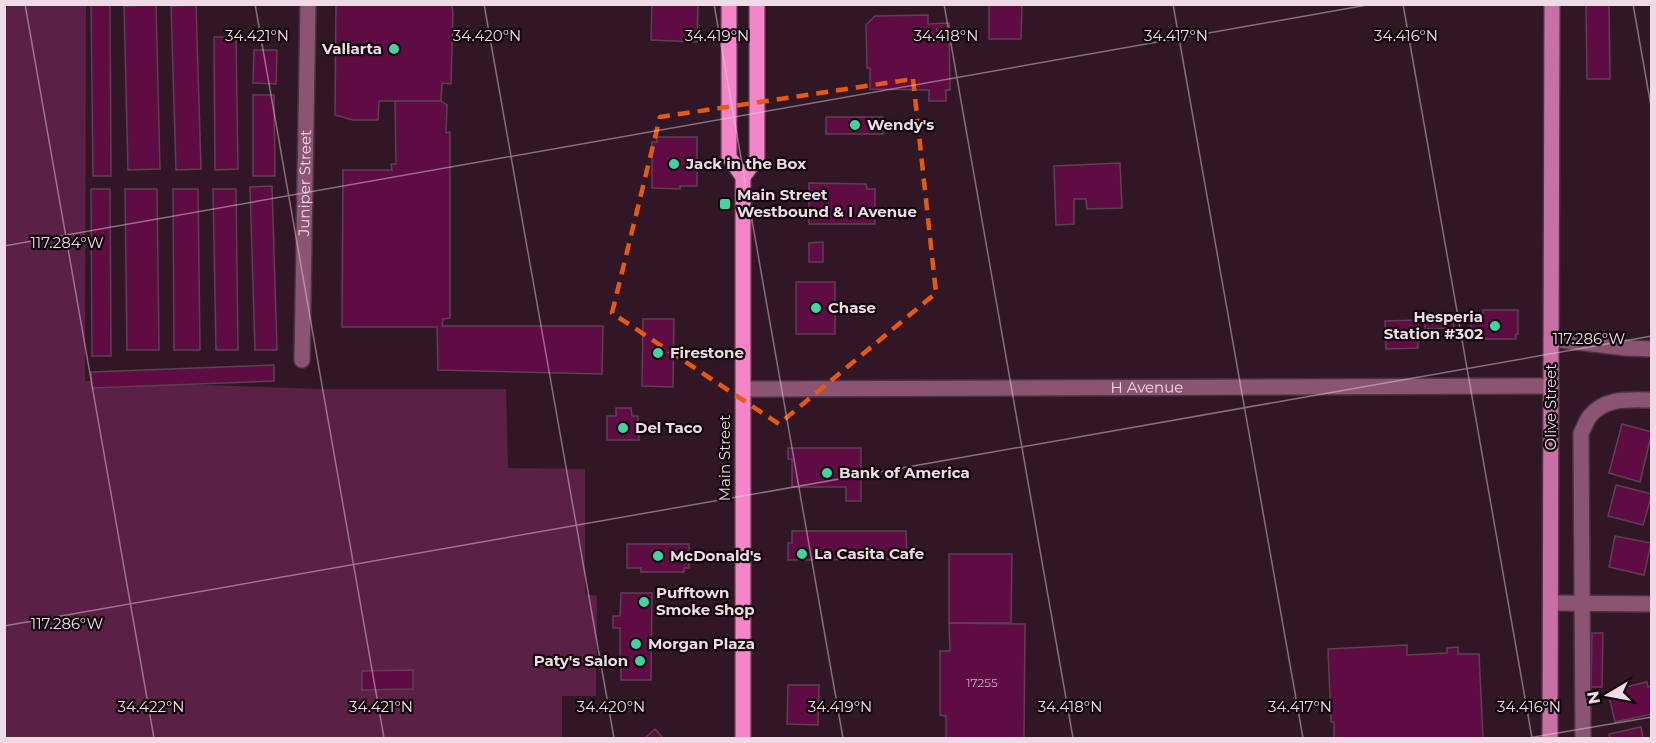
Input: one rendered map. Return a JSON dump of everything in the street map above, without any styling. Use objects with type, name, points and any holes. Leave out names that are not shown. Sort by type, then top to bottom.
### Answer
[{"type":"main road","name":"Main Street","points":[[729,4],[729,157],[743,177],[743,738]]},
{"type":"main road","name":"Main Street","points":[[743,177],[757,159],[757,4]]},
{"type":"street","name":"Juniper Street","points":[[302,360],[308,4]]},
{"type":"street","name":"Olive Street","points":[[1550,738],[1552,4]]},
{"type":"street","points":[[1551,339],[1652,349]]},
{"type":"street","name":"H Avenue","points":[[742,389],[1551,386]]},
{"type":"street","points":[[1583,738],[1581,433],[1589,416],[1603,406],[1618,400],[1652,400]]},
{"type":"street","points":[[1551,603],[1652,604]]},
{"type":"highlighted area","points":[[913,79],[936,293],[779,424],[612,313],[660,117]]},
{"type":"shaded area","points":[[4,5],[86,5],[85,381],[319,389],[506,389],[508,468],[585,469],[585,594],[597,596],[596,696],[562,696],[562,738],[5,738]]},
{"type":"building","points":[[91,4],[110,4],[111,176],[93,176]]},
{"type":"building","name":"Vallarta","points":[[336,4],[452,4],[451,84],[442,83],[441,101],[379,101],[378,120],[353,120],[335,115]]},
{"type":"building","points":[[652,4],[698,4],[697,42],[651,40]]},
{"type":"building","points":[[1022,4],[1021,39],[989,39],[989,5]]},
{"type":"building","points":[[1586,4],[1609,4],[1610,79],[1587,79]]},
{"type":"building","points":[[156,5],[160,169],[128,170],[124,6]]},
{"type":"building","points":[[196,5],[201,169],[176,170],[171,6]]},
{"type":"building","points":[[928,15],[928,24],[949,23],[950,90],[946,90],[946,101],[929,101],[929,90],[870,89],[866,25],[875,16]]},
{"type":"building","points":[[214,37],[236,37],[238,169],[215,170]]},
{"type":"building","points":[[254,50],[277,50],[276,84],[253,83]]},
{"type":"building","points":[[253,95],[274,95],[275,176],[253,176]]},
{"type":"building","points":[[395,101],[441,101],[447,105],[446,133],[450,132],[450,318],[443,319],[442,326],[603,326],[602,374],[438,370],[437,327],[342,327],[343,170],[392,170],[391,164],[396,164]]},
{"type":"building","name":"Wendy's","points":[[826,117],[883,117],[883,134],[826,134]]},
{"type":"building","name":"Jack in the Box","points":[[657,137],[697,137],[697,186],[680,186],[680,189],[652,188],[652,142],[657,142]]},
{"type":"building","points":[[1120,163],[1122,208],[1087,209],[1086,199],[1074,199],[1074,224],[1056,225],[1054,166]]},
{"type":"building","points":[[809,183],[866,184],[867,189],[875,189],[875,224],[809,224]]},
{"type":"building","points":[[272,186],[277,350],[255,350],[250,187]]},
{"type":"building","points":[[91,189],[110,189],[111,356],[92,356]]},
{"type":"building","points":[[125,189],[157,189],[159,350],[127,350]]},
{"type":"building","points":[[173,189],[198,189],[200,350],[174,350]]},
{"type":"building","points":[[213,189],[236,189],[238,350],[216,350]]},
{"type":"building","points":[[823,242],[823,262],[809,262],[809,243]]},
{"type":"building","name":"Chase","points":[[796,282],[835,282],[835,334],[796,334]]},
{"type":"building","name":"Hesperia Station #302","points":[[1483,310],[1518,310],[1516,339],[1481,339],[1481,336],[1471,336],[1471,318],[1483,318]]},
{"type":"building","points":[[1425,314],[1453,314],[1454,328],[1425,329]]},
{"type":"building","name":"Firestone","points":[[643,319],[674,319],[673,387],[642,386]]},
{"type":"building","points":[[1418,320],[1418,348],[1386,349],[1385,321]]},
{"type":"building","points":[[274,365],[274,381],[92,388],[91,372]]},
{"type":"building","name":"Del Taco","points":[[616,408],[631,408],[632,416],[638,416],[639,440],[607,440],[607,416],[616,416]]},
{"type":"building","points":[[1622,424],[1652,432],[1640,482],[1609,473]]},
{"type":"building","name":"Bank of America","points":[[788,448],[861,448],[861,501],[846,501],[846,487],[792,487],[792,459],[788,459]]},
{"type":"building","points":[[1616,485],[1652,494],[1643,525],[1608,516]]},
{"type":"building","points":[[792,531],[906,531],[907,559],[788,560],[788,543],[792,543]]},
{"type":"building","points":[[1615,536],[1651,543],[1644,575],[1609,567]]},
{"type":"building","name":"McDonald's","points":[[627,544],[689,544],[689,568],[684,568],[684,572],[641,572],[641,568],[627,568]]},
{"type":"building","points":[[949,554],[1012,554],[1011,623],[949,623]]},
{"type":"building","name":"Morgan Plaza","points":[[621,593],[652,593],[651,680],[621,680],[621,667],[615,667],[616,659],[620,659],[620,628],[613,628],[613,616],[620,616]]},
{"type":"building","points":[[949,623],[1025,624],[1024,738],[946,738],[946,716],[940,715],[940,651],[950,651]]},
{"type":"building","points":[[1592,633],[1603,633],[1602,687],[1591,687]]},
{"type":"building","points":[[1407,645],[1407,655],[1447,653],[1447,648],[1458,647],[1458,654],[1479,654],[1483,738],[1334,738],[1334,722],[1331,722],[1328,649]]},
{"type":"building","points":[[413,670],[413,689],[362,690],[362,671]]},
{"type":"building","points":[[1647,682],[1648,687],[1652,686],[1652,714],[1615,722],[1608,691]]},
{"type":"building","points":[[788,685],[819,685],[818,725],[787,724]]},
{"type":"building","points":[[1641,727],[1643,738],[1610,738],[1609,734]]},
{"type":"building","points":[[655,729],[663,738],[645,738]]},
{"type":"place","name":"Vallarta","points":[[394,49]]},
{"type":"place","name":"Wendy's","points":[[855,125]]},
{"type":"place","name":"Jack in the Box","points":[[674,164]]},
{"type":"place","name":"Main Street Westbound & I Avenue","points":[[725,204]]},
{"type":"place","name":"Chase","points":[[816,308]]},
{"type":"place","name":"Hesperia Station #302","points":[[1495,326]]},
{"type":"place","name":"Firestone","points":[[658,353]]},
{"type":"place","name":"Del Taco","points":[[623,428]]},
{"type":"place","name":"Bank of America","points":[[827,473]]},
{"type":"place","name":"La Casita Cafe","points":[[802,554]]},
{"type":"place","name":"McDonald's","points":[[658,556]]},
{"type":"place","name":"Pufftown Smoke Shop","points":[[644,602]]},
{"type":"place","name":"Morgan Plaza","points":[[636,644]]},
{"type":"place","name":"Paty's Salon","points":[[640,661]]}]
